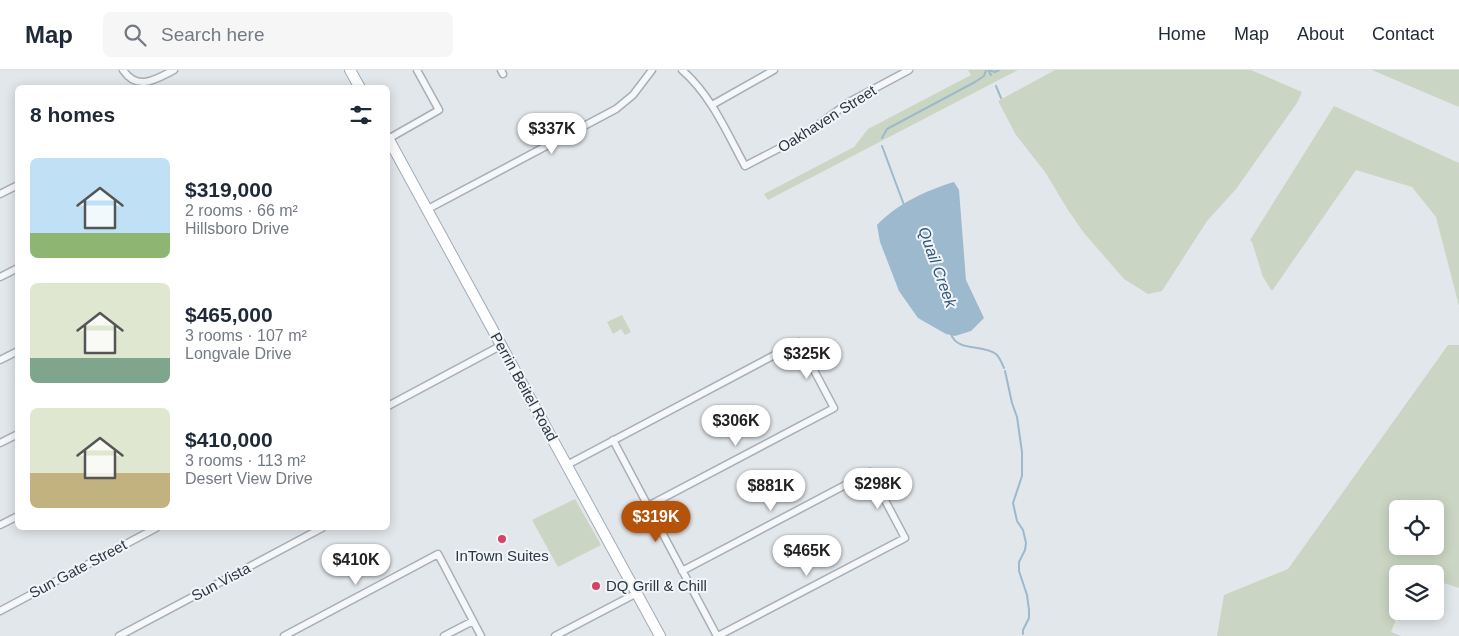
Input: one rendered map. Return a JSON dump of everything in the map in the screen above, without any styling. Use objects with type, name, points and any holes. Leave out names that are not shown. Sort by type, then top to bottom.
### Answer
[{"type":"main road","points":[[350,70],[358,85]]},
{"type":"main road","name":"Perrin Beitel Road","points":[[390,143],[660,636]]},
{"type":"street","points":[[123,70],[131,78],[144,82],[152,81],[174,70]]},
{"type":"street","points":[[390,138],[439,110],[417,70]]},
{"type":"street","points":[[426,210],[616,109],[637,91],[652,70]]},
{"type":"street","points":[[682,70],[695,82],[712,105],[774,70]]},
{"type":"street","name":"Oakhaven Street","points":[[712,105],[745,166],[801,138],[851,101],[909,70]]},
{"type":"street","points":[[0,194],[15,186]]},
{"type":"street","points":[[0,278],[15,270]]},
{"type":"street","points":[[567,465],[799,342],[834,408],[648,506]]},
{"type":"street","points":[[390,405],[502,345]]},
{"type":"street","points":[[0,360],[15,352]]},
{"type":"street","points":[[0,443],[15,436]]},
{"type":"street","points":[[613,440],[682,571],[718,636],[905,538],[870,472],[682,571]]},
{"type":"street","points":[[0,525],[15,518]]},
{"type":"street","name":"Sun Gate Street","points":[[0,611],[152,530]]},
{"type":"street","name":"Sun Vista","points":[[119,636],[318,530]]},
{"type":"street","points":[[284,636],[438,554],[481,636]]},
{"type":"street","points":[[555,636],[637,593]]},
{"type":"street","points":[[444,636],[473,621]]},
{"type":"green space","points":[[968,70],[1018,70],[768,200],[764,194],[854,147],[868,129],[971,75]]},
{"type":"green space","points":[[1055,70],[1251,70],[1302,92],[1297,103],[1236,189],[1207,221],[1162,291],[1148,294],[1124,279],[1084,233],[1045,172],[1016,135],[998,101]]},
{"type":"green space","points":[[1372,70],[1459,70],[1459,107]]},
{"type":"green space","points":[[1334,106],[1459,163],[1459,306],[1436,217],[1412,187],[1356,170],[1272,291],[1263,277],[1250,240]]},
{"type":"green space","points":[[622,315],[631,332],[625,335],[621,329],[613,334],[607,322]]},
{"type":"green space","points":[[1448,345],[1459,345],[1459,588],[1444,583],[1444,565],[1389,565],[1389,620],[1396,620],[1391,632],[1401,636],[1217,636],[1224,595],[1288,569]]},
{"type":"green space","points":[[575,499],[601,545],[558,567],[532,520]]},
{"type":"water","points":[[954,182],[959,190],[966,280],[984,318],[971,331],[955,336],[946,334],[918,318],[899,291],[880,242],[877,225],[903,204],[933,189]]},
{"type":"waterway","name":"Quail Creek","points":[[882,138],[887,129],[975,82],[984,76],[986,70]]},
{"type":"waterway","points":[[988,70],[991,75]]},
{"type":"waterway","points":[[989,70],[995,72],[999,70]]},
{"type":"waterway","points":[[996,86],[1001,98]]},
{"type":"waterway","name":"Quail Creek","points":[[882,146],[904,205]]},
{"type":"waterway","name":"Quail Creek","points":[[951,334],[954,340],[964,346],[984,349],[996,354],[1004,368]]},
{"type":"waterway","name":"Quail Creek","points":[[1005,371],[1017,417],[1022,452],[1022,476],[1013,503],[1017,521],[1023,530],[1026,543],[1019,562],[1019,571],[1027,595],[1029,610],[1029,618],[1023,634]]},
{"type":"place","name":"InTown Suites","points":[[502,539]]},
{"type":"place","name":"DQ Grill & Chill","points":[[596,586]]}]
